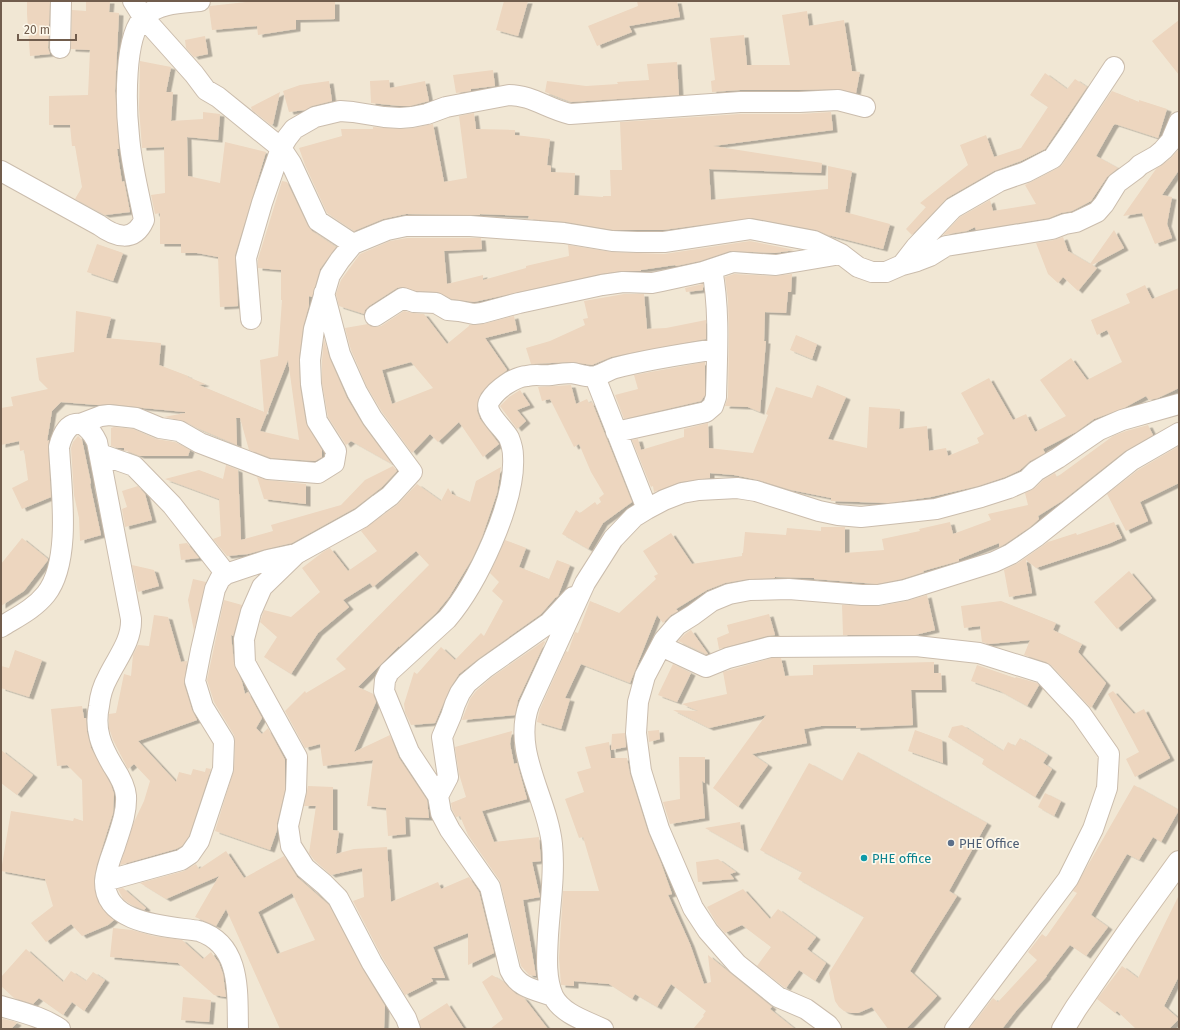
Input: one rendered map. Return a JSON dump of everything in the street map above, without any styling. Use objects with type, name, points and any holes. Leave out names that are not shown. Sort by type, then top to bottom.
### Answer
[{"type":"main road","points":[[1063,1029],[1123,940],[1179,862]]},
{"type":"street","points":[[60,48],[61,1]]},
{"type":"street","points":[[138,9],[152,10],[161,6],[200,1]]},
{"type":"street","points":[[138,9],[206,90],[218,97],[281,148],[292,163],[318,221],[353,244]]},
{"type":"street","points":[[1,171],[99,225],[109,233],[117,236],[127,235],[141,227],[144,220],[129,137],[127,84],[130,45],[138,9]]},
{"type":"street","points":[[902,265],[916,247],[953,208],[1000,181],[1026,172],[1053,158],[1114,66]]},
{"type":"street","points":[[251,319],[246,258],[262,203],[281,148],[287,138],[294,129],[315,117],[340,111],[384,117],[412,117],[427,114],[446,107],[509,95],[528,97],[557,111],[570,114],[740,102],[799,102],[838,100],[865,107]]},
{"type":"street","points":[[1,627],[35,605],[46,594],[53,583],[59,565],[62,543],[63,513],[59,447],[61,438],[67,428],[74,424],[80,424],[101,416],[109,415],[136,418],[160,428],[178,431],[200,443],[268,469],[318,473],[334,463],[336,452],[317,421],[311,384],[310,360],[314,329],[330,275],[353,244],[387,230],[406,226],[470,226],[533,230],[564,233],[612,241],[637,242],[664,242],[750,229],[814,241],[841,254],[858,267],[872,272],[886,272],[902,265],[924,259],[946,246],[1052,229],[1076,222],[1097,212],[1104,204],[1117,183],[1136,170],[1140,165],[1156,156],[1163,150],[1171,141],[1179,122]]},
{"type":"street","points":[[375,316],[403,298],[414,302],[436,303],[448,310],[474,314],[489,312],[519,303],[602,285],[628,281],[652,283],[712,269],[733,262],[776,265],[841,254]]},
{"type":"street","points":[[616,432],[706,412],[713,406],[716,397],[717,320],[716,291],[712,269]]},
{"type":"street","points":[[324,293],[340,354],[357,392],[372,418],[412,472],[390,496],[361,518],[296,554],[262,587],[251,612],[244,639],[245,663],[297,757],[296,791],[288,826],[291,846],[305,868],[338,898],[372,963],[406,1018],[410,1029]]},
{"type":"street","points":[[553,996],[524,986],[513,977],[490,887],[450,830],[441,813],[438,796],[410,752],[384,691],[385,680],[389,672],[447,619],[456,608],[475,576],[508,501],[512,474],[512,447],[508,438],[489,412],[487,406],[489,401],[501,388],[525,376],[572,373],[595,377],[608,370],[622,366],[666,356],[717,349]]},
{"type":"street","points":[[595,377],[647,509]]},
{"type":"street","points":[[603,1029],[568,1012],[553,996],[547,967],[552,845],[547,818],[526,750],[524,735],[529,705],[585,583],[613,539],[634,517],[647,509],[682,493],[699,490],[737,488],[756,491],[819,511],[853,517],[936,509],[1009,488],[1027,480],[1036,471],[1099,430],[1122,420],[1179,404]]},
{"type":"street","points":[[80,424],[87,427],[97,442],[132,629],[128,640],[107,678],[101,693],[98,708],[97,724],[100,741],[119,775],[124,786],[126,796],[126,810],[108,868],[106,881],[107,894],[110,902],[126,916],[140,921],[209,934],[223,947],[231,959],[237,986],[238,1029]]},
{"type":"street","points":[[831,1029],[828,1025],[806,1009],[778,997],[737,964],[708,931],[693,908],[659,829],[641,771],[636,733],[638,702],[645,676],[664,640],[677,625],[712,601],[729,594],[750,590],[789,589],[862,595],[890,594],[994,562],[1025,545],[1132,460],[1179,433]]},
{"type":"street","points":[[100,454],[134,466],[172,505],[226,574]]},
{"type":"street","points":[[106,881],[181,860],[190,854],[199,841],[223,769],[224,741],[203,707],[195,681],[215,589],[220,579],[226,574],[268,560],[296,554]]},
{"type":"street","points":[[438,796],[448,777],[442,737],[460,693],[467,684],[485,668],[549,623],[585,583]]},
{"type":"street","points":[[661,646],[706,667],[728,658],[770,647],[916,646],[979,653],[1043,673],[1081,714],[1109,754],[1107,788],[1093,829],[1068,879],[955,1029]]},
{"type":"street","points":[[1,1006],[51,1022],[60,1029]]},
{"type":"shaded area","points":[[1,1],[1179,1],[1179,1029],[1,1029]]},
{"type":"building","points":[[27,1],[50,1],[48,48],[50,54],[30,56]]},
{"type":"building","points":[[86,1],[110,1],[109,12],[119,13],[115,91],[119,149],[117,149],[122,182],[124,181],[130,212],[105,215],[75,199],[82,187],[75,146],[72,146],[70,125],[49,125],[49,96],[88,95],[90,50],[71,49],[72,10],[86,11]]},
{"type":"building","points":[[255,1],[335,2],[335,19],[296,20],[296,29],[258,35],[257,26],[212,30],[210,6]]},
{"type":"building","points":[[504,1],[528,1],[518,36],[496,30]]},
{"type":"building","points":[[637,1],[677,1],[680,17],[629,26],[632,32],[597,46],[588,26],[638,6]]},
{"type":"building","points":[[807,11],[809,26],[844,20],[852,71],[860,72],[856,93],[838,89],[740,90],[712,92],[711,81],[715,80],[710,38],[744,35],[747,65],[790,65],[782,15]]},
{"type":"building","points":[[1179,20],[1179,75],[1152,41]]},
{"type":"building","points":[[205,36],[208,54],[194,57],[186,48],[185,40]]},
{"type":"building","points":[[140,61],[171,67],[166,92],[173,92],[171,121],[203,119],[203,112],[220,114],[218,140],[187,137],[188,176],[220,183],[225,142],[266,152],[235,255],[238,306],[220,307],[218,257],[197,253],[181,253],[181,244],[160,244],[160,213],[155,214],[151,195],[165,193],[164,147],[142,148],[139,108]]},
{"type":"building","points":[[677,62],[679,95],[571,102],[545,92],[547,81],[586,86],[649,80],[647,64]]},
{"type":"building","points":[[493,70],[495,86],[471,89],[471,91],[456,93],[453,75]]},
{"type":"building","points":[[1045,73],[1067,89],[1075,79],[1087,87],[1045,149],[1021,161],[994,171],[947,198],[912,235],[906,229],[926,207],[920,203],[968,165],[960,145],[986,135],[994,157],[1021,148],[1048,107],[1030,95]]},
{"type":"building","points":[[389,80],[390,88],[425,81],[429,101],[410,106],[371,103],[370,81]]},
{"type":"building","points":[[329,81],[332,101],[312,106],[305,110],[289,112],[283,91],[300,85]]},
{"type":"building","points":[[1112,91],[1139,102],[1139,100],[1167,109],[1158,138],[1115,124],[1113,126],[1096,156],[1118,168],[1107,177],[1091,201],[1072,211],[1061,213],[1049,218],[976,230],[975,227],[967,231],[943,235],[960,217],[990,200],[993,211],[1036,204],[1025,185],[1062,165]]},
{"type":"building","points":[[280,92],[273,124],[271,125],[252,110],[251,107]]},
{"type":"building","points":[[831,112],[833,130],[713,146],[822,163],[821,173],[709,169],[711,200],[828,189],[828,166],[852,171],[845,212],[890,224],[883,249],[828,235],[816,230],[752,218],[663,230],[613,230],[566,222],[528,219],[529,216],[480,214],[406,214],[383,219],[354,231],[327,213],[305,165],[299,148],[342,136],[341,129],[373,129],[373,127],[401,129],[433,124],[444,182],[467,178],[459,116],[474,113],[476,129],[515,130],[515,135],[550,139],[547,165],[551,166],[551,172],[575,173],[574,195],[603,197],[611,196],[610,170],[622,170],[620,122],[740,114],[799,114]]},
{"type":"building","points":[[1179,149],[1179,170],[1162,195],[1172,197],[1167,224],[1172,238],[1155,244],[1142,213],[1123,216],[1156,169],[1170,159]]},
{"type":"building","points":[[282,181],[287,182],[308,226],[312,231],[336,247],[320,269],[312,297],[309,296],[309,305],[303,327],[299,359],[300,386],[306,423],[322,450],[322,457],[315,461],[271,458],[249,450],[240,418],[236,418],[237,445],[184,421],[164,417],[185,412],[110,404],[97,405],[61,402],[52,411],[47,441],[49,440],[48,448],[51,497],[22,509],[12,488],[28,480],[24,450],[20,451],[19,441],[1,445],[1,408],[13,406],[11,397],[48,389],[39,380],[36,358],[74,352],[76,311],[111,317],[106,338],[161,343],[159,365],[205,384],[199,385],[264,412],[260,360],[278,356],[282,300],[281,270],[258,268],[258,259]],"holes":[[[288,360],[299,440],[260,431]]]},
{"type":"building","points":[[1114,230],[1124,248],[1092,265],[1097,268],[1078,291],[1063,277],[1058,283],[1048,274],[1036,243],[1063,237],[1068,251],[1090,264]]},
{"type":"building","points":[[407,238],[481,238],[482,249],[444,251],[447,284],[483,275],[483,280],[526,268],[526,266],[569,256],[568,245],[612,252],[664,254],[750,241],[795,250],[775,253],[730,251],[700,261],[676,266],[641,271],[622,271],[600,274],[474,302],[452,299],[437,292],[416,291],[402,287],[397,288],[369,306],[365,310],[364,314],[339,306],[336,294],[341,280],[360,254],[390,241]]},
{"type":"building","points":[[97,244],[123,253],[113,281],[87,272]]},
{"type":"building","points":[[734,274],[775,276],[792,274],[791,292],[788,292],[786,313],[765,312],[764,341],[766,341],[760,412],[748,407],[725,406],[728,397],[729,332],[728,300],[725,277]]},
{"type":"building","points":[[703,284],[703,290],[686,292],[685,288]]},
{"type":"building","points":[[1145,285],[1152,299],[1179,288],[1179,388],[1158,398],[1149,400],[1146,396],[1124,408],[1094,419],[1076,432],[1043,449],[1045,453],[1030,461],[1020,470],[1005,477],[978,486],[931,497],[888,503],[831,501],[831,498],[791,490],[758,480],[734,475],[710,473],[710,478],[680,482],[654,492],[653,486],[651,487],[632,440],[638,439],[641,450],[684,437],[684,429],[708,423],[709,448],[753,453],[768,415],[766,414],[776,387],[812,398],[817,385],[846,397],[828,439],[867,448],[869,407],[900,409],[899,429],[927,426],[929,451],[946,448],[948,456],[979,443],[977,438],[984,434],[961,393],[989,378],[1013,420],[1026,414],[1035,432],[1066,416],[1040,380],[1071,358],[1087,380],[1122,362],[1107,330],[1097,335],[1091,320],[1130,303],[1126,294]]},
{"type":"building","points":[[624,294],[644,294],[647,329],[666,328],[706,320],[706,339],[611,357],[592,365],[572,362],[531,364],[526,348],[550,341],[585,325],[583,319],[588,318],[584,301]]},
{"type":"building","points":[[404,311],[424,314],[447,344],[469,325],[483,324],[514,316],[517,330],[485,338],[507,370],[489,384],[481,393],[478,401],[477,411],[480,419],[499,444],[483,457],[459,422],[438,442],[430,434],[412,453],[382,412],[367,387],[351,350],[345,328],[368,324],[376,327],[381,326]],"holes":[[[411,362],[433,388],[392,404],[382,370]]]},
{"type":"building","points":[[796,335],[817,344],[812,359],[790,350]]},
{"type":"building","points":[[324,339],[330,359],[347,398],[363,425],[392,464],[351,441],[346,445],[328,417],[322,383]]},
{"type":"building","points":[[705,362],[705,395],[701,401],[624,419],[615,395],[638,389],[634,375]]},
{"type":"building","points":[[571,385],[576,404],[587,399],[589,403],[592,402],[632,502],[603,523],[588,549],[562,534],[576,510],[580,513],[595,502],[597,505],[601,502],[599,498],[604,494],[591,472],[579,444],[574,447],[550,399],[542,401],[538,387]]},
{"type":"building","points":[[520,390],[530,405],[517,410],[526,421],[517,429],[500,406],[509,397]]},
{"type":"building","points":[[1148,425],[1153,435],[1125,451],[1062,501],[1038,516],[1039,519],[1030,527],[999,547],[999,543],[959,559],[959,561],[923,571],[924,572],[902,579],[877,584],[814,578],[775,577],[748,579],[725,583],[707,590],[676,609],[678,611],[671,615],[663,623],[657,615],[630,683],[581,664],[565,698],[570,699],[561,729],[537,722],[540,709],[566,651],[568,652],[575,632],[578,633],[590,601],[619,613],[656,579],[654,576],[658,574],[643,551],[671,533],[692,564],[742,556],[745,532],[786,535],[787,528],[821,531],[821,527],[845,527],[845,553],[884,550],[882,539],[920,531],[919,529],[950,522],[953,534],[991,520],[988,514],[1028,505],[1025,493],[1035,488],[1043,480],[1055,473],[1057,477],[1113,436]]},
{"type":"building","points":[[111,428],[133,429],[156,439],[175,442],[190,450],[188,456],[140,456],[124,450],[124,448],[111,446]]},
{"type":"building","points":[[78,436],[82,440],[101,535],[80,541],[79,518],[74,495],[71,448],[73,442]]},
{"type":"building","points":[[1179,446],[1179,483],[1140,502],[1148,521],[1126,531],[1107,494],[1138,470]]},
{"type":"building","points":[[226,465],[238,470],[241,540],[273,531],[271,525],[341,505],[365,480],[393,466],[397,471],[382,487],[355,508],[292,543],[248,554],[227,556],[213,539],[221,536],[219,499],[165,479],[199,470],[223,479]]},
{"type":"building","points":[[501,467],[497,493],[482,537],[472,559],[449,597],[436,613],[399,646],[358,687],[373,694],[376,702],[354,752],[390,735],[399,758],[427,800],[429,818],[405,817],[406,834],[388,836],[386,808],[367,806],[373,760],[323,766],[320,744],[305,748],[285,711],[305,691],[306,693],[346,669],[336,659],[429,565],[416,551],[373,587],[370,583],[343,600],[349,607],[318,633],[291,674],[264,657],[277,637],[260,622],[264,610],[291,617],[320,592],[302,568],[323,552],[330,548],[348,571],[377,551],[361,531],[397,505],[417,484],[441,501],[448,488],[452,494],[470,502],[476,481]]},
{"type":"building","points":[[257,477],[267,480],[306,484],[306,504],[264,499]]},
{"type":"building","points":[[138,486],[145,494],[152,520],[125,527],[122,509],[127,507],[122,491]]},
{"type":"building","points":[[1114,522],[1122,538],[1036,568],[1026,560],[1032,593],[1009,597],[1004,570],[1018,563],[1048,542],[1076,533],[1077,535]]},
{"type":"building","points":[[22,538],[48,560],[24,591],[1,606],[1,564]]},
{"type":"building","points":[[505,540],[526,548],[519,567],[549,579],[557,560],[570,565],[558,596],[541,614],[459,674],[450,688],[435,723],[411,725],[405,712],[404,704],[414,672],[417,674],[441,647],[455,660],[481,633],[484,636],[503,601],[492,591],[499,582],[490,573]]},
{"type":"building","points":[[187,543],[199,558],[181,560],[179,544]]},
{"type":"building","points":[[132,565],[154,570],[159,586],[138,592]]},
{"type":"building","points":[[1129,571],[1152,598],[1117,629],[1094,602]]},
{"type":"building","points":[[193,579],[206,582],[194,631],[188,600]]},
{"type":"building","points":[[927,595],[935,630],[915,635],[843,635],[842,605],[880,606],[907,601]]},
{"type":"building","points":[[224,600],[242,605],[233,636],[231,635],[234,663],[245,694],[248,692],[262,718],[256,728],[262,734],[268,728],[285,760],[285,790],[277,823],[277,830],[270,850],[215,831],[234,769],[234,735],[214,702],[207,680]]},
{"type":"building","points":[[1001,601],[1056,623],[1053,630],[1082,644],[1078,652],[1106,683],[1091,708],[1051,665],[1024,655],[1030,640],[989,644],[982,642],[980,626],[964,628],[961,606]]},
{"type":"building","points":[[769,614],[775,635],[719,649],[717,638],[729,633],[727,625]]},
{"type":"building","points":[[154,615],[168,617],[181,662],[187,661],[184,684],[192,710],[197,720],[138,741],[176,782],[179,772],[191,775],[193,769],[205,772],[206,768],[211,769],[189,836],[182,846],[120,865],[134,822],[144,801],[150,781],[134,764],[128,769],[113,740],[109,728],[109,714],[116,713],[124,674],[131,676],[133,655],[138,645],[149,646]]},
{"type":"building","points":[[691,630],[708,654],[678,641]]},
{"type":"building","points":[[544,641],[545,642],[518,700],[515,715],[462,720],[470,699],[476,691],[492,677]]},
{"type":"building","points":[[15,650],[42,660],[29,697],[1,688],[1,666],[9,668]]},
{"type":"building","points":[[772,658],[781,658],[785,676],[813,675],[813,665],[934,662],[934,673],[941,673],[942,690],[911,690],[913,725],[856,728],[856,726],[821,726],[804,729],[807,743],[752,754],[768,765],[738,807],[713,788],[766,715],[709,728],[673,710],[698,711],[682,704],[727,694],[723,672]]},
{"type":"building","points":[[673,664],[691,673],[677,702],[658,695]]},
{"type":"building","points":[[977,665],[1015,678],[1037,683],[1039,685],[1027,706],[1000,691],[971,681]]},
{"type":"building","points":[[1113,691],[1134,714],[1144,709],[1170,758],[1135,777],[1126,759],[1139,752],[1108,694]]},
{"type":"building","points":[[82,706],[84,718],[86,718],[87,732],[91,748],[111,785],[114,794],[113,813],[97,864],[94,880],[98,902],[106,913],[114,920],[108,925],[82,936],[71,924],[46,942],[31,923],[53,906],[45,879],[1,871],[11,811],[73,821],[74,818],[83,821],[82,780],[67,765],[57,766],[51,709]]},
{"type":"building","points":[[962,725],[1003,751],[1008,742],[1015,746],[1020,738],[1048,755],[1043,763],[1052,769],[1035,797],[982,764],[984,759],[948,737],[952,727]]},
{"type":"building","points":[[659,730],[660,739],[649,742],[648,731]]},
{"type":"building","points":[[915,730],[942,740],[943,763],[908,751]]},
{"type":"building","points":[[512,731],[510,744],[514,764],[517,763],[527,799],[482,811],[494,842],[539,837],[541,861],[532,862],[540,897],[523,900],[536,976],[529,975],[521,966],[500,881],[468,835],[460,816],[456,817],[451,803],[466,797],[459,774],[455,747]]},
{"type":"building","points":[[625,733],[626,747],[611,750],[612,734]]},
{"type":"building","points":[[609,742],[611,758],[627,758],[630,774],[648,832],[672,894],[668,895],[690,944],[704,984],[711,982],[708,955],[772,1007],[770,1009],[795,1029],[693,1029],[704,1016],[703,1015],[706,1011],[671,984],[657,1007],[635,994],[632,999],[609,984],[574,981],[574,986],[561,985],[559,958],[563,891],[599,891],[583,837],[579,838],[565,799],[584,792],[577,772],[591,768],[585,747]]},
{"type":"building","points":[[1,750],[33,775],[17,795],[1,783]]},
{"type":"building","points":[[858,752],[987,823],[949,891],[957,896],[910,971],[937,996],[906,1029],[888,1029],[872,1007],[858,1013],[851,1013],[844,1011],[835,1001],[829,973],[864,917],[798,879],[802,872],[760,850],[809,763],[842,781]]},
{"type":"building","points":[[679,757],[705,757],[705,783],[702,781],[705,818],[670,824],[663,802],[680,799]]},
{"type":"building","points":[[1134,785],[1179,810],[1161,842],[1153,837],[1139,860],[1127,854],[1091,915],[1108,927],[1086,956],[1070,945],[1047,976],[1002,1029],[969,1029],[993,998],[998,1002],[1037,960],[1028,952],[1042,934],[1046,937],[1077,893],[1073,891]]},
{"type":"building","points":[[308,786],[333,787],[333,830],[339,831],[336,854],[354,849],[387,847],[391,902],[438,882],[441,889],[469,877],[479,892],[494,953],[468,965],[468,933],[433,947],[445,978],[431,978],[433,981],[405,995],[382,957],[353,901],[364,897],[362,868],[331,875],[314,860],[309,853],[316,806],[304,806]]},
{"type":"building","points":[[1045,793],[1061,801],[1054,816],[1038,807]]},
{"type":"building","points":[[740,822],[744,850],[705,828]]},
{"type":"building","points":[[226,851],[244,878],[284,856],[297,877],[329,905],[362,968],[385,1006],[384,1029],[280,1029],[226,909],[216,926],[195,917],[219,876],[166,899],[140,883],[184,871],[196,864],[199,869]],"holes":[[[292,893],[315,940],[277,954],[258,912]]]},
{"type":"building","points":[[718,859],[736,872],[730,874],[734,879],[698,882],[696,862]]},
{"type":"building","points":[[123,888],[146,908],[144,910],[123,899],[118,889]]},
{"type":"building","points":[[743,889],[770,919],[778,909],[816,937],[807,949],[826,963],[815,981],[799,970],[786,988],[784,987],[757,966],[771,947],[742,925],[725,933],[717,924],[707,907]]},
{"type":"building","points":[[1179,895],[1179,976],[1164,1006],[1179,1019],[1169,1029],[1136,1029],[1117,1011],[1115,1013],[1097,999],[1122,966],[1138,978]]},
{"type":"building","points":[[113,928],[132,930],[153,936],[182,940],[203,959],[211,952],[219,963],[223,974],[226,997],[214,995],[178,963],[110,957]]},
{"type":"building","points":[[26,949],[63,982],[71,971],[86,981],[93,972],[105,980],[84,1011],[72,1002],[63,1015],[39,998],[33,1004],[14,998],[1,986],[1,977]]},
{"type":"building","points":[[492,975],[504,982],[516,994],[524,998],[548,1029],[490,1029],[503,1019],[482,982]]},
{"type":"building","points":[[183,997],[211,1000],[209,1022],[181,1020]]},
{"type":"building","points":[[447,1003],[464,1029],[421,1029],[419,1021]]},
{"type":"building","points":[[3,1019],[17,1023],[11,1029],[1,1029],[1,1022]]},
{"type":"place","name":"PHE Office","points":[[951,843]]},
{"type":"place","name":"PHE office","points":[[864,858]]}]
